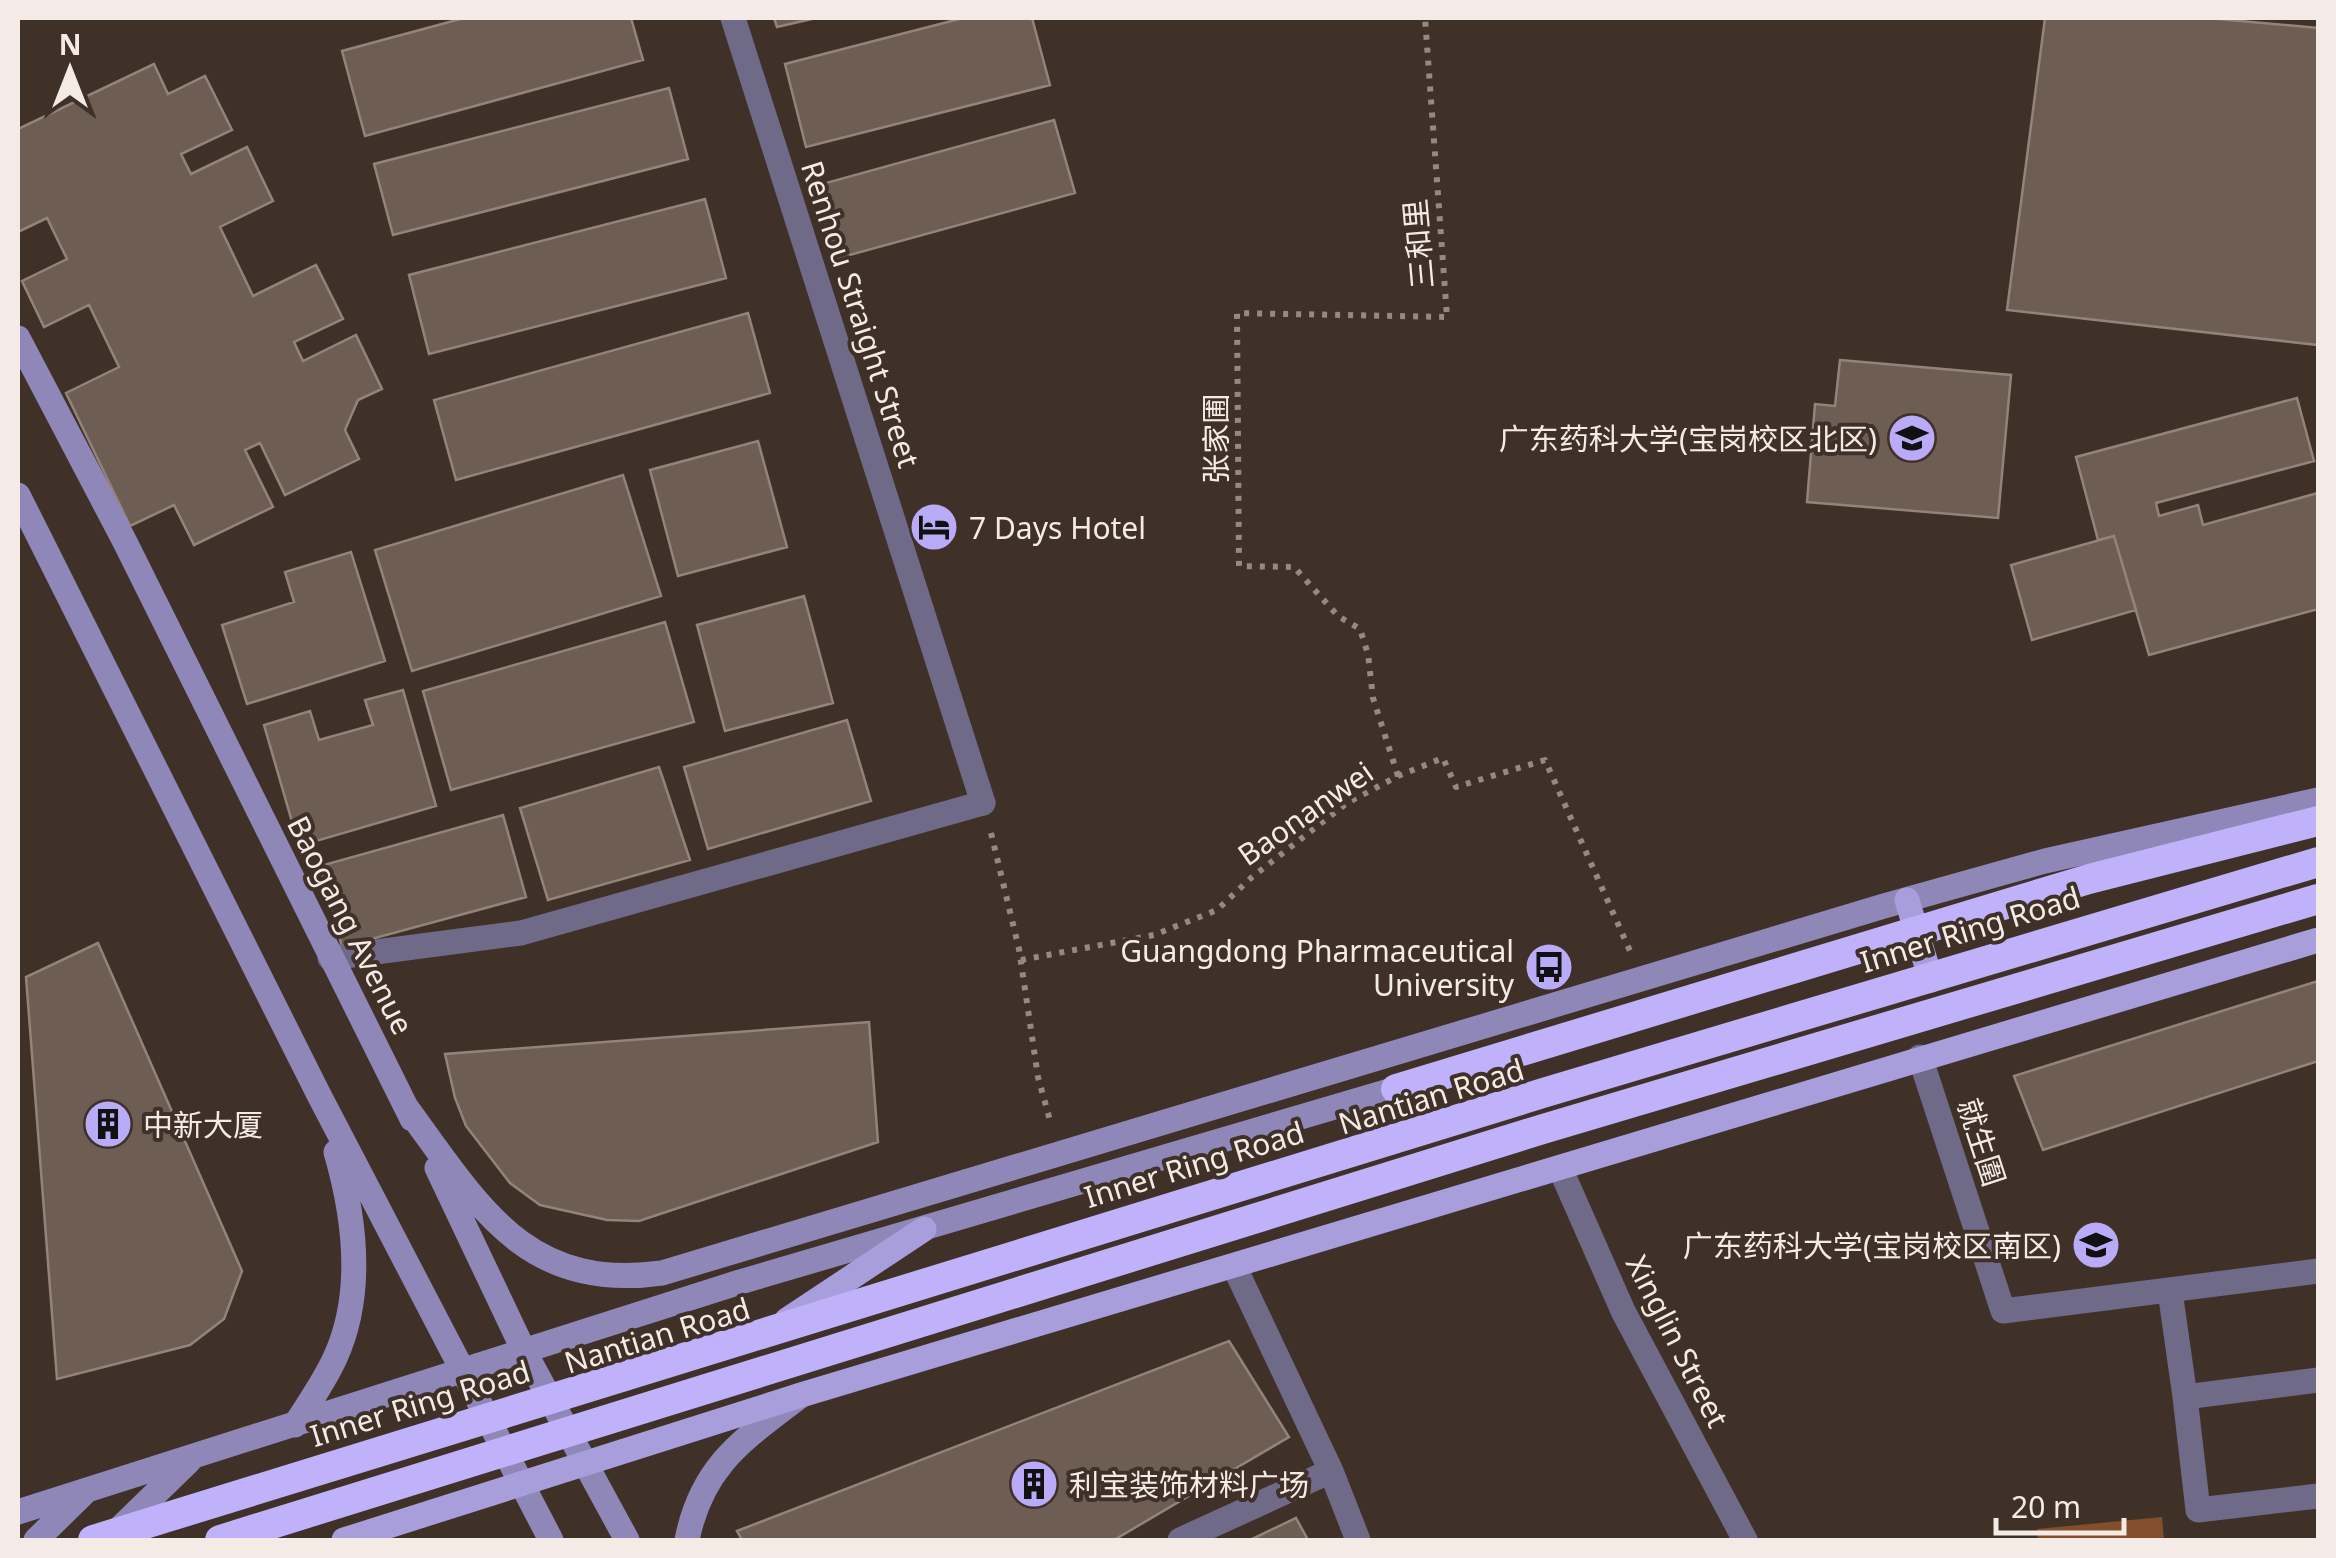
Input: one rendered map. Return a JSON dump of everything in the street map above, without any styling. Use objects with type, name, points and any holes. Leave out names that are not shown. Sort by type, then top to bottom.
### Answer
[{"type":"highway","points":[[1396,1089],[2089,879],[2318,821]]},
{"type":"highway","name":"Inner Ring Road","points":[[92,1540],[1543,1092],[2318,864]]},
{"type":"highway","points":[[220,1540],[1524,1135],[2318,899]]},
{"type":"main road","name":"Baogang Avenue","points":[[18,338],[125,542],[524,1352],[627,1540]]},
{"type":"main road","points":[[18,494],[319,1095],[552,1540]]},
{"type":"main road","points":[[406,1108],[491,1218],[516,1239],[552,1262],[588,1275],[627,1278],[662,1273],[1907,900],[2046,862],[2318,800]]},
{"type":"main road","name":"Nantian Road","points":[[107,1540],[761,1336],[2318,864]]},
{"type":"main road","points":[[1907,900],[1930,980]]},
{"type":"main road","points":[[344,1540],[801,1395],[2318,940]]},
{"type":"main road","points":[[18,1512],[740,1282],[1396,1089]]},
{"type":"main road","points":[[295,1425],[336,1356],[353,1290],[354,1244],[348,1194],[319,1095]]},
{"type":"main road","points":[[761,1336],[924,1229]]},
{"type":"main road","points":[[730,1252],[924,1229]]},
{"type":"main road","points":[[687,1540],[710,1476],[752,1433],[801,1395]]},
{"type":"main road","points":[[107,1540],[193,1457]]},
{"type":"main road","points":[[36,1540],[88,1490]]},
{"type":"street","name":"Renhou Straight Street","points":[[733,18],[983,802]]},
{"type":"street","points":[[330,958],[521,933],[983,802]]},
{"type":"street","name":"就生圍","points":[[1920,1057],[2003,1311],[2170,1291]]},
{"type":"street","name":"Xinglin Street","points":[[1560,1168],[1623,1311],[1744,1540]]},
{"type":"street","points":[[1234,1266],[1331,1470],[1358,1540]]},
{"type":"street","points":[[2318,1271],[2170,1291],[2198,1510],[2318,1496]]},
{"type":"street","points":[[2185,1397],[2318,1380]]},
{"type":"street","points":[[1180,1540],[1331,1470]]},
{"type":"path","name":"三和里","points":[[1237,312],[1447,317],[1424,18]]},
{"type":"path","name":"张家圃","points":[[1237,312],[1238,566],[1294,567],[1338,616],[1360,629],[1368,654],[1373,698],[1398,776]]},
{"type":"path","name":"Baonanwei","points":[[1021,960],[1154,935],[1217,910],[1252,877],[1347,803],[1442,758],[1456,787],[1545,760],[1643,980]]},
{"type":"path","points":[[983,802],[1021,960],[1038,1077],[1059,1155]]},
{"type":"shaded area","points":[[2162,1517],[2164,1540],[2038,1540],[2037,1529]]},
{"type":"building","points":[[464,18],[631,18],[643,60],[365,136],[342,51]]},
{"type":"building","points":[[774,18],[816,18],[777,27]]},
{"type":"building","points":[[963,18],[1032,18],[1050,85],[806,147],[785,64]]},
{"type":"building","points":[[2045,18],[2207,18],[2318,28],[2318,345],[2007,310]]},
{"type":"building","points":[[154,64],[168,94],[205,76],[232,130],[181,154],[191,174],[247,147],[273,201],[220,227],[253,296],[316,265],[343,319],[294,342],[303,361],[356,335],[382,389],[358,400],[345,430],[359,459],[285,495],[260,443],[245,450],[273,507],[194,545],[174,505],[130,526],[66,393],[119,367],[89,305],[44,327],[22,281],[67,259],[47,218],[18,232],[18,129]]},
{"type":"building","points":[[669,88],[688,159],[393,235],[374,164]]},
{"type":"building","points":[[1054,120],[1075,193],[835,259],[815,186]]},
{"type":"building","points":[[705,199],[726,278],[429,354],[409,275]]},
{"type":"building","points":[[748,313],[770,393],[456,480],[434,400]]},
{"type":"building","points":[[1840,360],[2011,375],[1998,518],[1807,502],[1815,404],[1835,406]]},
{"type":"building","points":[[2297,398],[2314,461],[2156,503],[2159,516],[2198,505],[2203,525],[2318,493],[2318,609],[2149,655],[2114,536],[2098,540],[2076,457]]},
{"type":"building","points":[[758,441],[787,547],[678,576],[650,470]]},
{"type":"building","points":[[623,475],[661,596],[412,671],[375,550]]},
{"type":"building","points":[[2114,536],[2136,610],[2032,640],[2011,565]]},
{"type":"building","points":[[351,552],[385,661],[247,704],[222,625],[294,602],[285,572]]},
{"type":"building","points":[[804,596],[833,703],[725,731],[697,625]]},
{"type":"building","points":[[665,622],[694,722],[451,790],[423,691]]},
{"type":"building","points":[[403,690],[436,806],[299,846],[264,725],[310,711],[319,740],[373,725],[365,700]]},
{"type":"building","points":[[847,720],[871,801],[708,849],[684,767]]},
{"type":"building","points":[[659,767],[690,860],[548,900],[520,808]]},
{"type":"building","points":[[503,815],[526,897],[342,947],[320,866]]},
{"type":"building","name":"中新大厦","points":[[98,943],[242,1271],[224,1319],[190,1345],[57,1379],[26,977]]},
{"type":"building","points":[[2318,981],[2318,1061],[2043,1150],[2014,1076]]},
{"type":"building","points":[[869,1022],[878,1142],[639,1221],[607,1220],[540,1205],[510,1183],[466,1126],[445,1054]]},
{"type":"building","name":"利宝装饰材料广场","points":[[1229,1341],[1289,1437],[1114,1540],[742,1540],[737,1531]]},
{"type":"building","points":[[1296,1518],[1308,1540],[1250,1540]]},
{"type":"place","name":"广东药科大学(宝岗校区北区)","points":[[1912,438]]},
{"type":"place","name":"7 Days Hotel","points":[[934,527]]},
{"type":"place","name":"Guangdong Pharmaceutical University","points":[[1549,967]]},
{"type":"place","name":"中新大厦","points":[[108,1124]]},
{"type":"place","name":"广东药科大学(宝岗校区南区)","points":[[2096,1245]]},
{"type":"place","name":"利宝装饰材料广场","points":[[1034,1484]]}]
